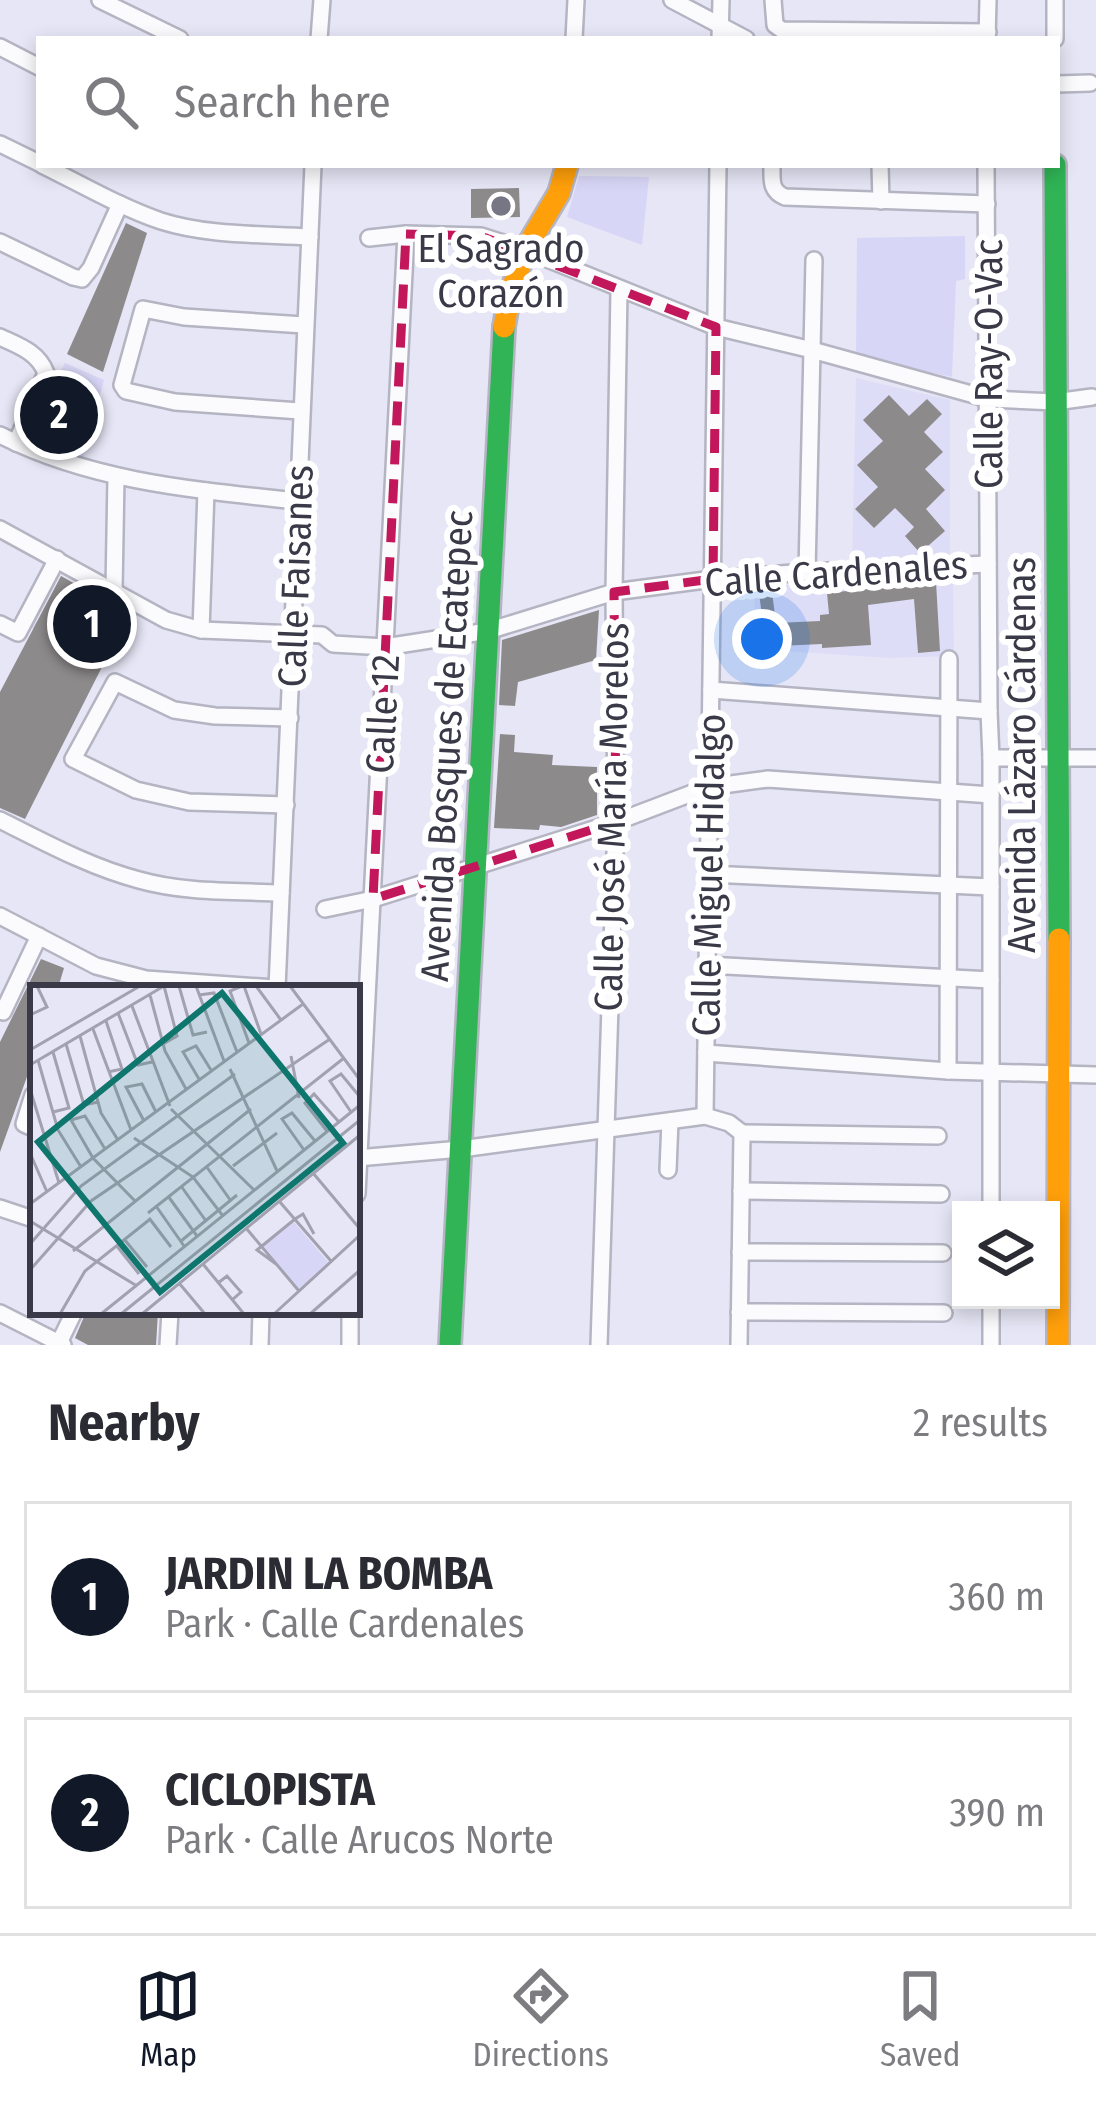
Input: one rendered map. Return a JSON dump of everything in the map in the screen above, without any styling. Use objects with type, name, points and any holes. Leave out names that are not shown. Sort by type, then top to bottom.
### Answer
[{"type":"street","points":[[100,0],[174,36]]},
{"type":"street","points":[[320,36],[322,0]]},
{"type":"street","points":[[574,36],[576,0]]},
{"type":"street","points":[[672,0],[720,33]]},
{"type":"street","points":[[720,33],[721,0]]},
{"type":"street","points":[[773,0],[775,25],[782,29],[987,36],[988,0]]},
{"type":"street","points":[[1055,0],[1055,36]]},
{"type":"street","points":[[0,47],[36,65]]},
{"type":"street","points":[[1060,84],[1090,83]]},
{"type":"street","points":[[0,144],[36,162]]},
{"type":"street","points":[[48,168],[119,204],[195,229],[310,237]]},
{"type":"street","name":"Calle Faisanes","points":[[276,985],[313,168]]},
{"type":"street","name":"Avenida Bosques de Ecatepec","points":[[450,1345],[503,331],[524,250],[560,193],[566,168]]},
{"type":"street","name":"Calle Miguel Hidalgo","points":[[705,1116],[718,168]]},
{"type":"street","points":[[772,168],[772,187],[785,197],[988,204]]},
{"type":"street","points":[[880,168],[881,201]]},
{"type":"street","name":"Calle Ray-O-Vac","points":[[986,168],[991,1201]]},
{"type":"street","name":"Avenida Lázaro Cárdenas","points":[[1055,168],[1058,1345]]},
{"type":"street","points":[[0,242],[82,279],[92,268],[119,204]]},
{"type":"street","name":"Calle 12","points":[[360,1123],[406,234]]},
{"type":"street","points":[[369,238],[481,236],[716,327],[989,399],[1055,402],[1092,397]]},
{"type":"street","points":[[808,572],[814,260]]},
{"type":"street","name":"Calle José María Morelos","points":[[599,1345],[616,822],[614,592],[620,290]]},
{"type":"street","points":[[300,412],[175,402],[126,392],[122,385],[143,309],[184,317],[304,325]]},
{"type":"street","points":[[0,337],[32,352],[46,373],[8,439],[53,459],[116,477],[297,501]]},
{"type":"street","points":[[114,590],[116,477]]},
{"type":"street","points":[[201,631],[206,491]]},
{"type":"street","name":"Calle Cardenales","points":[[0,529],[166,620],[201,631],[294,633],[385,647],[488,631],[614,592],[712,579],[988,563]]},
{"type":"street","points":[[0,624],[18,633],[58,559]]},
{"type":"street","points":[[948,1071],[949,659]]},
{"type":"street","points":[[286,805],[189,802],[136,790],[74,759],[115,682],[174,710],[290,718]]},
{"type":"street","points":[[711,690],[988,711]]},
{"type":"street","points":[[991,758],[1096,758]]},
{"type":"street","points":[[325,909],[373,899],[708,788],[768,779],[991,794]]},
{"type":"street","points":[[0,820],[89,864],[144,881],[204,890],[281,893]]},
{"type":"street","points":[[709,874],[991,886]]},
{"type":"street","points":[[0,916],[96,966],[146,979],[233,985]]},
{"type":"street","points":[[0,1010],[3,1012],[39,936]]},
{"type":"street","points":[[707,965],[991,980]]},
{"type":"street","points":[[706,1054],[948,1071],[1096,1075]]},
{"type":"street","points":[[360,1157],[460,1149],[705,1116],[730,1123],[742,1133],[938,1136]]},
{"type":"street","points":[[668,1169],[670,1121]]},
{"type":"street","points":[[739,1345],[742,1133]]},
{"type":"street","points":[[741,1192],[941,1194]]},
{"type":"street","points":[[0,1208],[30,1218]]},
{"type":"street","points":[[740,1252],[943,1253]]},
{"type":"street","points":[[991,1309],[991,1345]]},
{"type":"street","points":[[739,1312],[944,1313]]},
{"type":"street","points":[[0,1313],[61,1344],[73,1315]]},
{"type":"street","points":[[168,1345],[170,1315]]},
{"type":"street","points":[[260,1345],[261,1315]]},
{"type":"highlighted area","points":[[406,234],[481,236],[716,327],[713,579],[614,592],[616,822],[373,899]]},
{"type":"shaded area","points":[[579,176],[649,177],[642,245],[567,217]]},
{"type":"shaded area","points":[[965,236],[965,279],[956,281],[952,377],[856,356],[857,238]]},
{"type":"shaded area","points":[[65,363],[104,380],[82,461],[28,442]]},
{"type":"shaded area","points":[[856,378],[950,400],[950,555],[852,564]]},
{"type":"shaded area","points":[[953,575],[954,656],[888,658],[754,649],[755,587]]},
{"type":"shaded area","points":[[81,581],[133,607],[103,665],[32,628],[37,620],[56,629]]},
{"type":"building","points":[[519,188],[520,217],[471,218],[471,189]]},
{"type":"building","points":[[126,223],[147,233],[103,372],[67,354]]},
{"type":"building","points":[[889,395],[909,416],[927,399],[942,414],[924,432],[943,452],[925,469],[945,490],[926,509],[945,531],[920,553],[905,536],[914,527],[895,508],[874,528],[855,509],[878,487],[857,465],[883,441],[863,420]]},
{"type":"building","points":[[61,576],[79,586],[52,638],[103,665],[25,819],[0,808],[0,692]]},
{"type":"building","points":[[936,582],[940,651],[918,653],[914,599],[868,605],[871,645],[758,647],[757,624],[763,624],[759,593],[772,592],[776,623],[820,621],[820,615],[829,614],[827,593]]},
{"type":"building","points":[[599,610],[596,660],[518,682],[515,706],[499,705],[502,640]]},
{"type":"building","points":[[500,734],[515,735],[514,752],[553,755],[552,765],[597,767],[597,815],[561,827],[540,825],[539,830],[494,828]]},
{"type":"building","points":[[41,959],[64,968],[59,985],[30,985],[30,1068],[0,1152],[0,1042]]},
{"type":"building","points":[[85,1315],[158,1315],[156,1345],[88,1345],[75,1338]]},
{"type":"traffic: fast","points":[[1055,168],[1059,939]]},
{"type":"traffic: fast","points":[[450,1345],[504,327]]},
{"type":"traffic: slow","points":[[504,327],[525,250],[559,193],[566,168]]},
{"type":"traffic: slow","points":[[1058,1345],[1059,939]]},
{"type":"place","name":"El Sagrado Corazón","points":[[501,206]]},
{"type":"place","name":"CICLOPISTA","points":[[59,415]]},
{"type":"place","name":"JARDIN LA BOMBA","points":[[92,624]]}]
